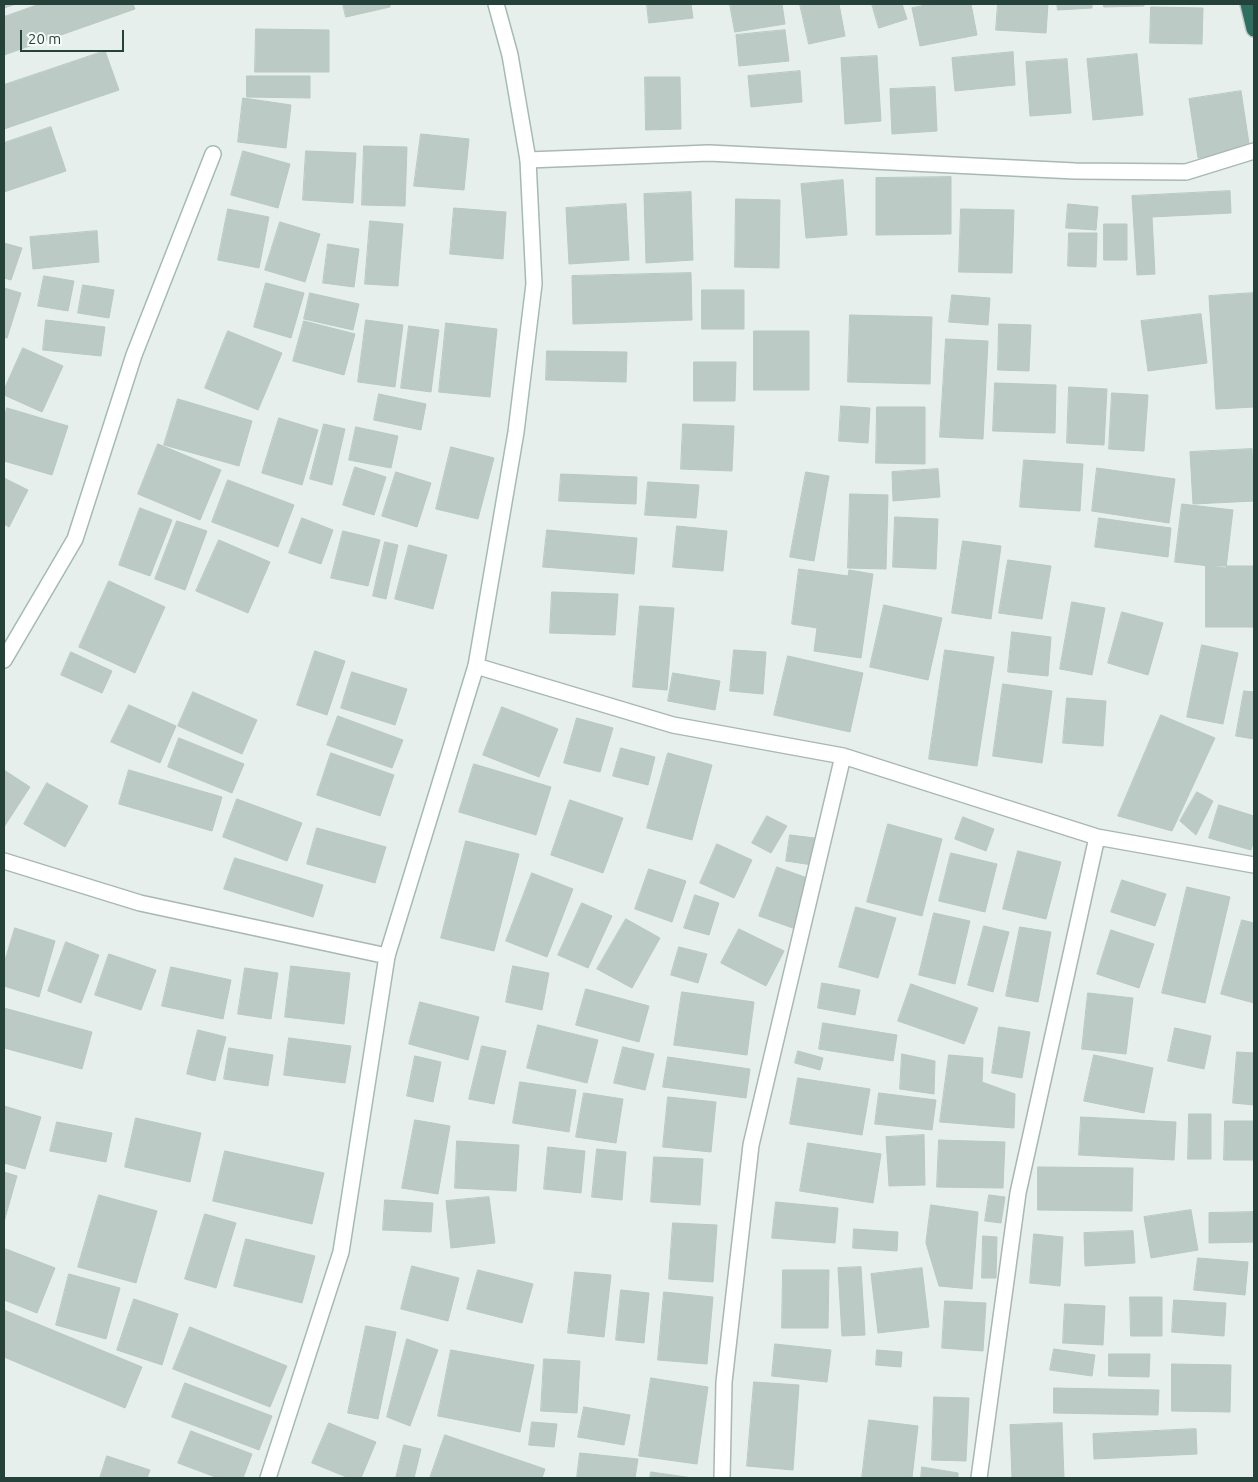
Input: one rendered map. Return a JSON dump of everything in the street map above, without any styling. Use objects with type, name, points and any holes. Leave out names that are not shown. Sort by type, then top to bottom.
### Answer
[{"type":"highway","points":[[1248,4],[1254,29]]},
{"type":"street","points":[[268,1478],[341,1252],[387,956],[476,666],[516,432],[534,284],[528,160],[510,55],[496,4]]},
{"type":"street","points":[[528,160],[709,153],[1065,171],[1186,172],[1254,151]]},
{"type":"street","points":[[4,660],[75,539],[134,355],[213,154]]},
{"type":"street","points":[[476,666],[673,725],[843,756],[1098,837],[1254,866]]},
{"type":"street","points":[[722,1478],[724,1382],[752,1145],[843,756]]},
{"type":"street","points":[[979,1478],[1018,1193],[1098,837]]},
{"type":"street","points":[[4,861],[140,903],[387,956]]},
{"type":"building","points":[[4,4],[16,4],[4,8]]},
{"type":"building","points":[[40,4],[133,4],[135,9],[4,55],[4,17]]},
{"type":"building","points":[[343,4],[390,4],[390,7],[346,17]]},
{"type":"building","points":[[647,4],[691,4],[693,18],[649,23]]},
{"type":"building","points":[[730,4],[782,4],[785,24],[735,32]]},
{"type":"building","points":[[800,4],[839,4],[845,36],[809,44]]},
{"type":"building","points":[[872,4],[902,4],[907,19],[879,28]]},
{"type":"building","points":[[932,4],[971,4],[977,35],[920,46],[912,8]]},
{"type":"building","points":[[998,4],[1048,4],[1046,33],[996,30]]},
{"type":"building","points":[[1057,4],[1092,4],[1092,8],[1058,10]]},
{"type":"building","points":[[1104,4],[1144,4],[1144,6],[1104,7]]},
{"type":"building","points":[[1151,7],[1203,8],[1202,44],[1150,43]]},
{"type":"building","points":[[256,29],[329,30],[329,72],[255,72]]},
{"type":"building","points":[[785,30],[789,61],[739,66],[736,35]]},
{"type":"building","points":[[105,51],[119,90],[4,129],[4,85]]},
{"type":"building","points":[[1013,52],[1015,85],[955,91],[952,58]]},
{"type":"building","points":[[1137,54],[1143,115],[1093,120],[1087,59]]},
{"type":"building","points":[[877,56],[881,121],[845,124],[841,58]]},
{"type":"building","points":[[1067,59],[1071,113],[1030,116],[1026,62]]},
{"type":"building","points":[[800,71],[802,102],[751,107],[748,76]]},
{"type":"building","points":[[247,76],[310,76],[310,98],[247,97]]},
{"type":"building","points":[[645,77],[680,77],[681,129],[646,130]]},
{"type":"building","points":[[935,87],[937,131],[892,134],[890,89]]},
{"type":"building","points":[[1241,91],[1250,150],[1198,158],[1189,99]]},
{"type":"building","points":[[243,98],[291,105],[286,148],[238,142]]},
{"type":"building","points":[[51,127],[66,171],[4,192],[4,143]]},
{"type":"building","points":[[421,134],[469,139],[464,190],[414,186]]},
{"type":"building","points":[[364,146],[407,147],[405,206],[362,205]]},
{"type":"building","points":[[243,151],[290,164],[278,208],[231,195]]},
{"type":"building","points":[[306,151],[356,153],[353,203],[303,200]]},
{"type":"building","points":[[951,177],[951,234],[876,235],[876,178]]},
{"type":"building","points":[[843,180],[847,235],[806,238],[801,184]]},
{"type":"building","points":[[1230,191],[1231,213],[1152,217],[1155,274],[1137,275],[1132,196]]},
{"type":"building","points":[[691,192],[693,260],[646,263],[644,194]]},
{"type":"building","points":[[736,199],[780,200],[779,268],[735,267]]},
{"type":"building","points":[[626,204],[629,260],[569,264],[566,208]]},
{"type":"building","points":[[1068,204],[1098,207],[1096,230],[1066,228]]},
{"type":"building","points":[[454,208],[506,212],[503,259],[450,254]]},
{"type":"building","points":[[228,209],[269,217],[259,268],[218,260]]},
{"type":"building","points":[[961,209],[1014,210],[1012,273],[959,272]]},
{"type":"building","points":[[370,221],[403,224],[398,286],[365,284]]},
{"type":"building","points":[[280,222],[320,234],[305,282],[265,270]]},
{"type":"building","points":[[1104,224],[1127,224],[1127,260],[1104,260]]},
{"type":"building","points":[[97,231],[99,262],[33,269],[30,237]]},
{"type":"building","points":[[1069,233],[1097,233],[1096,267],[1068,266]]},
{"type":"building","points":[[4,243],[22,248],[11,280],[4,278]]},
{"type":"building","points":[[328,244],[359,249],[354,287],[323,283]]},
{"type":"building","points":[[691,273],[692,320],[573,324],[572,276]]},
{"type":"building","points":[[44,276],[74,281],[68,311],[38,306]]},
{"type":"building","points":[[266,283],[304,293],[291,338],[254,327]]},
{"type":"building","points":[[83,285],[114,290],[109,318],[78,313]]},
{"type":"building","points":[[4,288],[21,293],[7,338],[4,337]]},
{"type":"building","points":[[702,290],[744,290],[744,329],[702,329]]},
{"type":"building","points":[[310,293],[359,304],[353,330],[304,319]]},
{"type":"building","points":[[1254,293],[1254,407],[1216,409],[1209,296]]},
{"type":"building","points":[[952,295],[990,298],[988,325],[949,322]]},
{"type":"building","points":[[1201,314],[1207,363],[1148,371],[1141,321]]},
{"type":"building","points":[[850,315],[932,317],[930,384],[848,382]]},
{"type":"building","points":[[46,320],[105,327],[101,356],[43,350]]},
{"type":"building","points":[[366,320],[403,325],[395,387],[358,382]]},
{"type":"building","points":[[304,321],[355,334],[344,375],[293,361]]},
{"type":"building","points":[[446,323],[497,329],[490,397],[439,392]]},
{"type":"building","points":[[999,324],[1031,325],[1029,371],[998,370]]},
{"type":"building","points":[[409,326],[439,330],[431,392],[401,388]]},
{"type":"building","points":[[228,331],[282,353],[258,410],[205,388]]},
{"type":"building","points":[[754,331],[809,331],[809,390],[754,390]]},
{"type":"building","points":[[946,339],[988,341],[983,439],[940,437]]},
{"type":"building","points":[[23,348],[63,366],[42,412],[4,395],[4,390]]},
{"type":"building","points":[[547,351],[627,352],[626,382],[546,380]]},
{"type":"building","points":[[694,362],[736,362],[735,401],[694,401]]},
{"type":"building","points":[[995,383],[1056,385],[1055,433],[993,431]]},
{"type":"building","points":[[1069,387],[1107,389],[1104,445],[1067,443]]},
{"type":"building","points":[[1112,393],[1148,395],[1144,451],[1109,449]]},
{"type":"building","points":[[379,394],[426,404],[421,430],[374,420]]},
{"type":"building","points":[[178,399],[252,421],[239,466],[164,445]]},
{"type":"building","points":[[841,406],[870,408],[868,443],[839,441]]},
{"type":"building","points":[[877,407],[925,407],[925,464],[876,463]]},
{"type":"building","points":[[7,408],[68,426],[52,475],[4,461],[4,419]]},
{"type":"building","points":[[279,418],[318,430],[302,485],[262,473]]},
{"type":"building","points":[[324,424],[345,429],[332,485],[310,479]]},
{"type":"building","points":[[683,424],[734,426],[732,471],[681,469]]},
{"type":"building","points":[[356,427],[398,436],[391,468],[349,460]]},
{"type":"building","points":[[158,444],[221,470],[200,520],[138,494]]},
{"type":"building","points":[[451,447],[494,458],[478,519],[436,509]]},
{"type":"building","points":[[1252,449],[1254,501],[1193,504],[1190,452]]},
{"type":"building","points":[[1024,460],[1083,464],[1080,511],[1020,507]]},
{"type":"building","points":[[355,467],[386,477],[374,515],[343,505]]},
{"type":"building","points":[[1097,468],[1175,479],[1169,523],[1092,511]]},
{"type":"building","points":[[938,469],[940,497],[893,501],[892,472]]},
{"type":"building","points":[[396,472],[431,483],[417,527],[382,516]]},
{"type":"building","points":[[806,472],[829,476],[814,561],[790,557]]},
{"type":"building","points":[[561,474],[637,477],[636,504],[559,501]]},
{"type":"building","points":[[4,478],[28,490],[9,527],[4,524]]},
{"type":"building","points":[[228,480],[294,505],[278,547],[212,522]]},
{"type":"building","points":[[648,482],[699,485],[696,518],[645,515]]},
{"type":"building","points":[[850,494],[888,495],[886,569],[848,568]]},
{"type":"building","points":[[1182,504],[1233,510],[1226,568],[1175,562]]},
{"type":"building","points":[[140,508],[172,520],[150,576],[119,565]]},
{"type":"building","points":[[895,517],[938,519],[936,569],[893,567]]},
{"type":"building","points":[[302,518],[333,530],[321,564],[289,553]]},
{"type":"building","points":[[1099,518],[1171,528],[1168,557],[1095,547]]},
{"type":"building","points":[[177,521],[207,531],[185,590],[155,579]]},
{"type":"building","points":[[677,526],[727,531],[723,571],[673,567]]},
{"type":"building","points":[[547,530],[637,538],[634,574],[543,567]]},
{"type":"building","points":[[343,531],[380,540],[368,586],[331,578]]},
{"type":"building","points":[[219,540],[270,562],[248,613],[196,591]]},
{"type":"building","points":[[963,541],[1001,546],[991,619],[952,613]]},
{"type":"building","points":[[385,542],[398,545],[386,599],[373,596]]},
{"type":"building","points":[[409,545],[447,555],[433,609],[395,599]]},
{"type":"building","points":[[1008,560],[1051,566],[1042,619],[999,613]]},
{"type":"building","points":[[1206,566],[1254,566],[1254,627],[1206,627]]},
{"type":"building","points":[[799,569],[848,576],[849,570],[873,574],[861,658],[814,651],[817,628],[792,624]]},
{"type":"building","points":[[109,581],[165,607],[135,673],[79,647]]},
{"type":"building","points":[[552,592],[618,594],[615,635],[550,633]]},
{"type":"building","points":[[1072,602],[1105,608],[1092,675],[1060,669]]},
{"type":"building","points":[[884,605],[942,618],[928,680],[870,667]]},
{"type":"building","points":[[640,606],[674,608],[667,690],[633,687]]},
{"type":"building","points":[[1122,612],[1163,623],[1148,675],[1108,663]]},
{"type":"building","points":[[1012,632],[1051,637],[1048,676],[1008,672]]},
{"type":"building","points":[[1202,645],[1238,653],[1223,724],[1187,717]]},
{"type":"building","points":[[734,650],[766,652],[763,694],[730,691]]},
{"type":"building","points":[[945,650],[994,657],[977,766],[929,759]]},
{"type":"building","points":[[315,651],[345,661],[327,715],[297,705]]},
{"type":"building","points":[[71,652],[112,671],[102,693],[61,675]]},
{"type":"building","points":[[788,656],[863,673],[850,732],[774,715]]},
{"type":"building","points":[[352,672],[407,689],[395,725],[341,708]]},
{"type":"building","points":[[673,673],[720,681],[715,710],[668,701]]},
{"type":"building","points":[[1003,684],[1052,691],[1042,763],[993,756]]},
{"type":"building","points":[[1244,691],[1254,692],[1254,739],[1236,736]]},
{"type":"building","points":[[193,692],[257,720],[242,754],[178,726]]},
{"type":"building","points":[[1067,698],[1106,701],[1103,746],[1063,743]]},
{"type":"building","points":[[129,705],[176,726],[160,763],[111,742]]},
{"type":"building","points":[[502,707],[558,729],[539,777],[483,755]]},
{"type":"building","points":[[1161,715],[1215,738],[1172,831],[1118,816]]},
{"type":"building","points":[[338,716],[403,740],[392,768],[327,745]]},
{"type":"building","points":[[577,718],[613,728],[600,772],[564,763]]},
{"type":"building","points":[[179,738],[244,764],[232,793],[168,767]]},
{"type":"building","points":[[621,748],[655,757],[648,785],[613,776]]},
{"type":"building","points":[[331,753],[394,775],[380,816],[317,795]]},
{"type":"building","points":[[668,753],[712,765],[692,840],[647,828]]},
{"type":"building","points":[[474,764],[551,787],[536,835],[459,812]]},
{"type":"building","points":[[4,770],[30,787],[4,827]]},
{"type":"building","points":[[129,770],[222,797],[212,831],[119,804]]},
{"type":"building","points":[[47,783],[88,806],[65,847],[24,824]]},
{"type":"building","points":[[1197,792],[1213,801],[1196,835],[1180,821]]},
{"type":"building","points":[[237,799],[302,823],[287,861],[223,837]]},
{"type":"building","points":[[570,800],[623,818],[603,873],[551,855]]},
{"type":"building","points":[[1219,805],[1254,816],[1254,839],[1251,850],[1209,838]]},
{"type":"building","points":[[767,816],[787,826],[771,853],[752,843]]},
{"type":"building","points":[[963,817],[994,829],[986,851],[955,839]]},
{"type":"building","points":[[888,824],[942,839],[922,916],[867,902]]},
{"type":"building","points":[[317,828],[386,847],[375,883],[307,864]]},
{"type":"building","points":[[790,835],[823,839],[819,866],[786,861]]},
{"type":"building","points":[[466,841],[519,854],[494,951],[441,938]]},
{"type":"building","points":[[717,844],[752,860],[734,898],[700,883]]},
{"type":"building","points":[[1018,851],[1061,862],[1046,919],[1003,909]]},
{"type":"building","points":[[951,853],[997,864],[985,912],[939,901]]},
{"type":"building","points":[[235,858],[323,885],[313,917],[224,889]]},
{"type":"building","points":[[777,867],[821,883],[804,932],[759,916]]},
{"type":"building","points":[[649,869],[686,881],[672,922],[635,909]]},
{"type":"building","points":[[532,873],[573,889],[547,957],[506,941]]},
{"type":"building","points":[[1122,880],[1166,894],[1155,926],[1111,912]]},
{"type":"building","points":[[1187,887],[1230,897],[1205,1003],[1162,993]]},
{"type":"building","points":[[695,895],[719,903],[709,935],[684,928]]},
{"type":"building","points":[[582,903],[612,916],[588,968],[558,955]]},
{"type":"building","points":[[856,907],[896,918],[878,978],[839,967]]},
{"type":"building","points":[[934,913],[970,921],[955,984],[919,975]]},
{"type":"building","points":[[626,919],[660,938],[632,988],[597,969]]},
{"type":"building","points":[[1242,920],[1254,923],[1254,1003],[1221,994]]},
{"type":"building","points":[[984,926],[1009,932],[993,992],[968,985]]},
{"type":"building","points":[[1020,927],[1051,932],[1038,1002],[1006,996]]},
{"type":"building","points":[[15,928],[55,941],[39,997],[4,986],[4,964]]},
{"type":"building","points":[[739,929],[784,951],[766,986],[721,963]]},
{"type":"building","points":[[1111,930],[1154,944],[1139,988],[1097,974]]},
{"type":"building","points":[[66,942],[99,955],[81,1003],[48,991]]},
{"type":"building","points":[[679,947],[707,954],[698,983],[671,975]]},
{"type":"building","points":[[109,954],[156,970],[141,1010],[95,995]]},
{"type":"building","points":[[291,966],[350,973],[344,1024],[285,1017]]},
{"type":"building","points":[[513,966],[549,973],[542,1010],[506,1002]]},
{"type":"building","points":[[171,967],[231,980],[223,1019],[162,1006]]},
{"type":"building","points":[[245,968],[278,973],[271,1019],[238,1014]]},
{"type":"building","points":[[822,983],[860,990],[855,1015],[818,1008]]},
{"type":"building","points":[[911,984],[978,1008],[964,1044],[898,1021]]},
{"type":"building","points":[[586,989],[649,1006],[639,1042],[576,1025]]},
{"type":"building","points":[[682,992],[754,1002],[747,1055],[674,1045]]},
{"type":"building","points":[[1088,993],[1133,998],[1126,1054],[1082,1049]]},
{"type":"building","points":[[420,1002],[479,1017],[468,1060],[409,1044]]},
{"type":"building","points":[[4,1008],[92,1032],[82,1069],[4,1048]]},
{"type":"building","points":[[823,1023],[897,1035],[893,1061],[819,1049]]},
{"type":"building","points":[[538,1025],[598,1040],[587,1083],[527,1068]]},
{"type":"building","points":[[999,1027],[1030,1032],[1022,1078],[992,1073]]},
{"type":"building","points":[[1175,1028],[1211,1036],[1204,1069],[1168,1061]]},
{"type":"building","points":[[198,1030],[226,1037],[215,1081],[187,1074]]},
{"type":"building","points":[[289,1038],[351,1046],[345,1083],[284,1075]]},
{"type":"building","points":[[482,1046],[506,1051],[494,1104],[469,1099]]},
{"type":"building","points":[[623,1047],[654,1054],[645,1090],[614,1083]]},
{"type":"building","points":[[229,1048],[273,1055],[268,1086],[224,1079]]},
{"type":"building","points":[[798,1051],[823,1058],[820,1070],[795,1063]]},
{"type":"building","points":[[1237,1052],[1254,1053],[1254,1105],[1233,1103]]},
{"type":"building","points":[[902,1054],[935,1061],[934,1094],[900,1089]]},
{"type":"building","points":[[949,1055],[983,1058],[982,1082],[1015,1094],[1014,1128],[940,1122]]},
{"type":"building","points":[[1094,1055],[1153,1068],[1144,1113],[1084,1101]]},
{"type":"building","points":[[415,1056],[441,1062],[433,1102],[407,1096]]},
{"type":"building","points":[[668,1057],[750,1069],[746,1098],[663,1087]]},
{"type":"building","points":[[798,1078],[870,1089],[862,1135],[790,1124]]},
{"type":"building","points":[[520,1082],[576,1090],[569,1132],[513,1123]]},
{"type":"building","points":[[584,1093],[623,1099],[616,1143],[576,1137]]},
{"type":"building","points":[[879,1093],[936,1100],[932,1130],[875,1124]]},
{"type":"building","points":[[668,1097],[716,1102],[711,1152],[663,1147]]},
{"type":"building","points":[[4,1106],[41,1117],[25,1169],[4,1163]]},
{"type":"building","points":[[1189,1114],[1211,1114],[1211,1159],[1188,1159]]},
{"type":"building","points":[[1081,1117],[1176,1122],[1174,1160],[1079,1155]]},
{"type":"building","points":[[136,1118],[201,1133],[190,1182],[125,1167]]},
{"type":"building","points":[[415,1120],[450,1126],[438,1194],[402,1188]]},
{"type":"building","points":[[1225,1121],[1254,1121],[1254,1160],[1224,1160]]},
{"type":"building","points":[[57,1122],[112,1133],[106,1162],[50,1151]]},
{"type":"building","points":[[924,1135],[925,1185],[889,1186],[886,1137]]},
{"type":"building","points":[[939,1140],[1005,1142],[1003,1188],[937,1187]]},
{"type":"building","points":[[457,1141],[519,1145],[516,1191],[455,1188]]},
{"type":"building","points":[[808,1143],[881,1154],[873,1203],[800,1191]]},
{"type":"building","points":[[548,1147],[585,1151],[581,1193],[544,1189]]},
{"type":"building","points":[[597,1149],[626,1152],[622,1200],[592,1197]]},
{"type":"building","points":[[225,1151],[324,1173],[312,1224],[213,1201]]},
{"type":"building","points":[[654,1157],[703,1159],[700,1205],[651,1202]]},
{"type":"building","points":[[1038,1167],[1133,1168],[1132,1211],[1038,1210]]},
{"type":"building","points":[[4,1172],[17,1176],[4,1222]]},
{"type":"building","points":[[99,1195],[157,1211],[136,1283],[78,1267]]},
{"type":"building","points":[[989,1195],[1005,1197],[1001,1223],[985,1221]]},
{"type":"building","points":[[489,1197],[495,1243],[451,1248],[446,1201]]},
{"type":"building","points":[[385,1200],[433,1203],[431,1232],[383,1230]]},
{"type":"building","points":[[776,1202],[838,1208],[835,1243],[772,1238]]},
{"type":"building","points":[[931,1205],[978,1212],[972,1289],[939,1286],[926,1243]]},
{"type":"building","points":[[1191,1210],[1198,1250],[1151,1258],[1144,1217]]},
{"type":"building","points":[[1254,1212],[1254,1242],[1209,1243],[1209,1213]]},
{"type":"building","points":[[205,1214],[236,1223],[216,1288],[185,1279]]},
{"type":"building","points":[[673,1223],[717,1225],[713,1282],[669,1279]]},
{"type":"building","points":[[854,1229],[898,1232],[897,1251],[853,1248]]},
{"type":"building","points":[[1133,1231],[1135,1263],[1085,1266],[1084,1233]]},
{"type":"building","points":[[1034,1234],[1063,1237],[1060,1286],[1030,1283]]},
{"type":"building","points":[[983,1236],[997,1237],[996,1278],[982,1278]]},
{"type":"building","points":[[246,1239],[315,1256],[302,1303],[234,1286]]},
{"type":"building","points":[[6,1249],[55,1268],[37,1313],[4,1300],[4,1255]]},
{"type":"building","points":[[1198,1258],[1248,1262],[1245,1295],[1194,1290]]},
{"type":"building","points":[[412,1266],[459,1278],[448,1321],[401,1309]]},
{"type":"building","points":[[861,1267],[865,1335],[842,1336],[838,1268]]},
{"type":"building","points":[[922,1268],[929,1327],[878,1333],[871,1274]]},
{"type":"building","points":[[478,1270],[533,1284],[522,1323],[467,1309]]},
{"type":"building","points":[[783,1270],[829,1270],[828,1328],[782,1328]]},
{"type":"building","points":[[575,1272],[611,1275],[604,1337],[568,1333]]},
{"type":"building","points":[[69,1274],[120,1288],[106,1339],[56,1325]]},
{"type":"building","points":[[621,1290],[649,1293],[644,1343],[616,1340]]},
{"type":"building","points":[[664,1292],[713,1297],[707,1364],[658,1360]]},
{"type":"building","points":[[1130,1297],[1162,1297],[1162,1336],[1131,1336]]},
{"type":"building","points":[[134,1299],[178,1314],[162,1365],[117,1350]]},
{"type":"building","points":[[1174,1300],[1226,1303],[1224,1336],[1172,1332]]},
{"type":"building","points":[[945,1301],[986,1303],[983,1351],[942,1348]]},
{"type":"building","points":[[1065,1304],[1105,1306],[1103,1345],[1063,1343]]},
{"type":"building","points":[[4,1310],[142,1367],[125,1408],[4,1357]]},
{"type":"building","points":[[366,1326],[396,1332],[378,1419],[348,1413]]},
{"type":"building","points":[[190,1327],[287,1366],[270,1407],[173,1369]]},
{"type":"building","points":[[407,1339],[438,1350],[410,1426],[387,1417]]},
{"type":"building","points":[[775,1344],[831,1350],[827,1382],[772,1376]]},
{"type":"building","points":[[1054,1349],[1095,1355],[1092,1376],[1050,1370]]},
{"type":"building","points":[[451,1350],[534,1365],[520,1432],[438,1416]]},
{"type":"building","points":[[877,1350],[902,1352],[901,1367],[876,1365]]},
{"type":"building","points":[[1109,1354],[1150,1354],[1149,1377],[1109,1376]]},
{"type":"building","points":[[544,1359],[580,1361],[577,1413],[541,1411]]},
{"type":"building","points":[[1172,1364],[1231,1365],[1230,1412],[1172,1411]]},
{"type":"building","points":[[651,1378],[708,1387],[697,1464],[639,1456]]},
{"type":"building","points":[[754,1382],[799,1385],[793,1470],[747,1466]]},
{"type":"building","points":[[185,1383],[272,1416],[259,1450],[172,1417]]},
{"type":"building","points":[[1054,1388],[1159,1390],[1158,1415],[1054,1413]]},
{"type":"building","points":[[934,1397],[969,1398],[966,1461],[932,1460]]},
{"type":"building","points":[[584,1407],[630,1415],[624,1445],[578,1437]]},
{"type":"building","points":[[869,1420],[918,1426],[912,1478],[862,1478]]},
{"type":"building","points":[[532,1422],[557,1424],[554,1447],[529,1445]]},
{"type":"building","points":[[329,1423],[376,1442],[361,1478],[349,1478],[312,1463]]},
{"type":"building","points":[[1062,1423],[1064,1478],[1012,1478],[1010,1425]]},
{"type":"building","points":[[1196,1429],[1197,1454],[1094,1459],[1093,1434]]},
{"type":"building","points":[[191,1431],[252,1454],[243,1478],[218,1478],[178,1463]]},
{"type":"building","points":[[445,1435],[545,1469],[542,1478],[430,1478]]},
{"type":"building","points":[[404,1445],[421,1449],[414,1478],[396,1478]]},
{"type":"building","points":[[580,1453],[638,1459],[635,1478],[577,1478]]},
{"type":"building","points":[[107,1456],[150,1470],[147,1478],[100,1478]]},
{"type":"building","points":[[922,1467],[958,1473],[958,1478],[921,1478]]},
{"type":"building","points":[[651,1472],[693,1478],[650,1478]]}]
